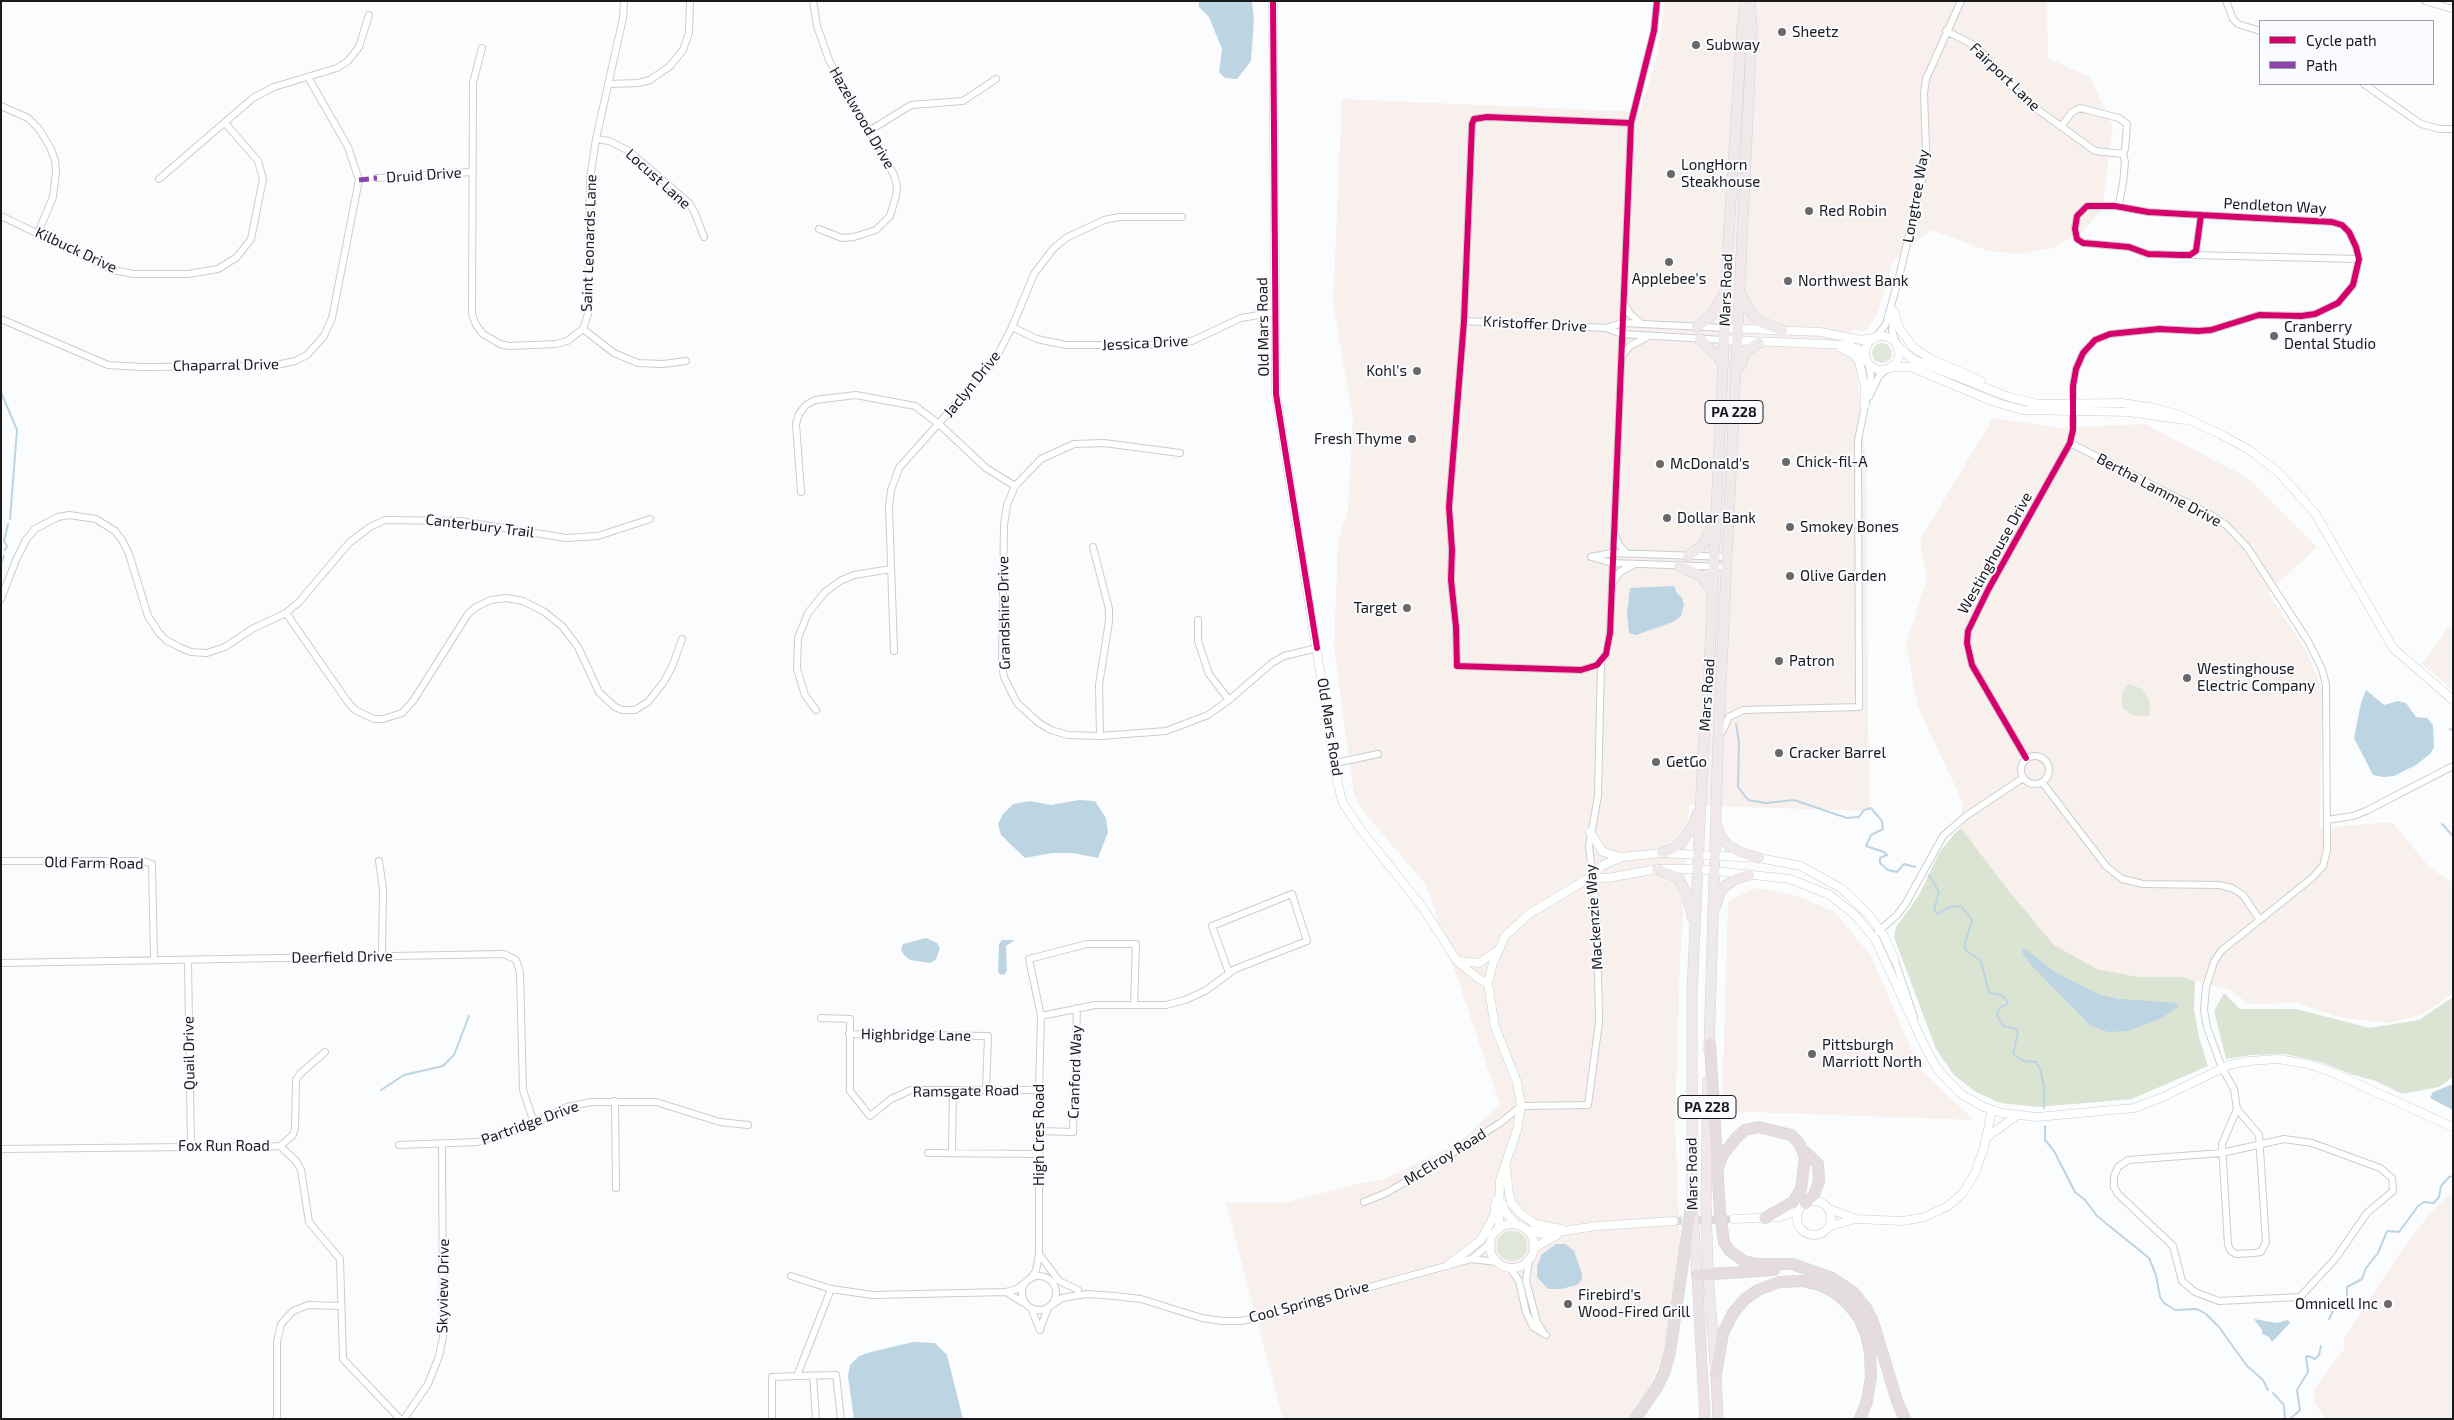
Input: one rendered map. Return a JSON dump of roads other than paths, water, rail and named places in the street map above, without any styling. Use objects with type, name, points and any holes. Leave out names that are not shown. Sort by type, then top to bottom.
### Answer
[{"type":"highway","points":[[1710,1044],[1722,1234],[1729,1250],[1744,1261],[1755,1264],[1792,1264],[1841,1284],[1853,1292],[1866,1308],[1878,1334],[1897,1401],[1905,1419]]},
{"type":"highway","points":[[1718,1169],[1722,1156],[1729,1144],[1745,1130],[1758,1127],[1791,1135],[1818,1164],[1817,1189],[1802,1207]]},
{"type":"highway","points":[[1765,1218],[1793,1202],[1801,1189],[1805,1168],[1804,1151]]},
{"type":"highway","points":[[1635,1419],[1656,1389],[1664,1373],[1670,1352],[1692,1200]]},
{"type":"highway","points":[[1703,1274],[1750,1273],[1782,1269],[1808,1270]]},
{"type":"highway","name":"Mars Road","points":[[1703,1274],[1705,1419]]},
{"type":"highway","points":[[1716,1374],[1723,1333],[1733,1313],[1744,1300],[1758,1290],[1779,1282],[1803,1281],[1820,1285],[1849,1304],[1859,1318],[1866,1334],[1870,1353],[1871,1376],[1867,1401],[1860,1419]]},
{"type":"highway","name":"Mars Road","points":[[1716,1374],[1718,1419]]},
{"type":"main road","name":"Mars Road","points":[[1716,1374],[1692,1200],[1692,993],[1700,804],[1713,594],[1726,288],[1742,27],[1748,1]]},
{"type":"main road","name":"Mars Road","points":[[1703,1274],[1718,745],[1752,28],[1748,1]]},
{"type":"main road","points":[[1697,327],[1712,315],[1726,288]]},
{"type":"main road","points":[[1740,289],[1747,306],[1754,316],[1763,324],[1782,330]]},
{"type":"main road","points":[[1700,339],[1724,363]]},
{"type":"main road","points":[[1732,448],[1739,402],[1742,360],[1749,347],[1759,343]]},
{"type":"main road","points":[[1688,556],[1703,545],[1715,515]]},
{"type":"main road","points":[[1679,566],[1692,570],[1701,576],[1707,582],[1713,594]]},
{"type":"main road","points":[[1662,853],[1676,847],[1688,834],[1700,804]]},
{"type":"main road","points":[[1716,822],[1722,838],[1729,846],[1742,854],[1759,858]]},
{"type":"main road","points":[[1657,869],[1676,877],[1685,889],[1694,929]]},
{"type":"main road","points":[[1712,919],[1719,895],[1725,886],[1736,879],[1749,875]]},
{"type":"street","name":"Saint Leonards Lane","points":[[482,48],[472,83],[472,314],[476,325],[490,340],[509,346],[556,344],[567,341],[583,330],[589,300],[590,178],[596,139],[623,18],[624,1]]},
{"type":"street","points":[[608,84],[638,83],[650,80],[670,66],[683,50],[689,33],[690,1]]},
{"type":"street","name":"Hazelwood Drive","points":[[813,1],[817,26],[829,60],[894,176],[896,196],[890,216],[876,230],[854,237],[842,238],[819,229]]},
{"type":"street","name":"Old Mars Road","points":[[1273,1],[1278,413],[1318,648],[1338,786],[1347,811],[1424,908],[1458,960],[1478,979],[1488,983]]},
{"type":"street","name":"Mackenzie Way","points":[[1521,1106],[1588,1105],[1599,1014],[1597,918],[1591,878],[1590,832],[1598,796],[1600,662],[1607,649],[1611,585],[1630,123],[1654,32],[1658,1]]},
{"type":"street","name":"Longtree Way","points":[[1899,277],[1921,184],[1926,149],[1924,85],[1960,1]]},
{"type":"street","points":[[2226,1],[2233,19],[2238,24],[2259,31]]},
{"type":"street","points":[[2425,1],[2453,9]]},
{"type":"street","points":[[158,180],[253,98],[274,87],[338,68],[348,61],[359,47],[369,15]]},
{"type":"street","name":"Fairport Lane","points":[[1946,31],[1976,46],[2023,99],[2095,151],[2123,154]]},
{"type":"street","name":"Chaparral Drive","points":[[1,319],[108,365],[142,367],[272,366],[289,363],[307,355],[324,336],[332,318],[359,180],[348,147],[308,77]]},
{"type":"street","points":[[869,132],[911,105],[963,101],[996,79]]},
{"type":"street","points":[[2365,85],[2422,124],[2440,129],[2453,129]]},
{"type":"street","points":[[1,106],[28,118],[33,123],[50,147],[54,160],[56,172],[53,197],[38,233]]},
{"type":"street","points":[[2062,126],[2072,112],[2080,108],[2119,118],[2127,124],[2123,154],[2125,162],[2123,183],[2119,204],[2115,206]]},
{"type":"street","points":[[1600,662],[1581,670],[1456,666],[1456,627],[1451,580],[1452,550],[1449,507],[1464,321],[1471,137],[1474,119],[1487,117],[1630,123]]},
{"type":"street","name":"Kilbuck Drive","points":[[1,216],[113,270],[134,274],[188,274],[218,270],[228,265],[237,257],[250,239],[263,179],[258,161],[225,124]]},
{"type":"street","name":"Locust Lane","points":[[596,139],[609,142],[629,151],[688,202],[694,211],[704,237]]},
{"type":"street","name":"Druid Drive","points":[[377,178],[471,172]]},
{"type":"street","points":[[2072,408],[2076,369],[2083,353],[2094,340],[2110,334],[2136,330],[2211,330],[2259,315],[2301,316],[2315,314],[2329,309],[2346,295],[2353,285],[2359,259],[2148,254],[2130,247],[2083,243],[2078,239],[2075,223],[2080,212],[2087,206],[2115,206],[2148,212],[2201,215]]},
{"type":"street","name":"Pendleton Way","points":[[2190,254],[2196,251],[2198,245],[2201,215],[2342,224],[2349,232],[2359,259]]},
{"type":"street","name":"Jaclyn Drive","points":[[894,651],[889,507],[894,478],[899,468],[995,360],[1012,327],[1034,274],[1053,250],[1066,238],[1104,220],[1119,217],[1182,216]]},
{"type":"street","points":[[1865,405],[1879,376],[1890,368],[1898,358],[1892,330],[1899,277]]},
{"type":"street","points":[[1718,745],[1726,721],[1735,713],[1747,710],[1859,707],[1858,440],[1871,377],[1867,360],[1867,345],[1886,324],[1899,277]]},
{"type":"street","points":[[1624,302],[1630,314],[1642,324]]},
{"type":"street","points":[[1894,311],[1899,328],[1914,348],[1931,360],[1989,385],[2009,398]]},
{"type":"street","name":"Jessica Drive","points":[[1012,327],[1037,339],[1066,345],[1154,345],[1192,341],[1241,318],[1276,312]]},
{"type":"street","name":"Kristoffer Drive","points":[[1464,321],[1606,328],[1622,334],[1724,340]]},
{"type":"street","name":"Kristoffer Drive","points":[[1606,328],[1623,323],[1725,328]]},
{"type":"street","points":[[1725,328],[1820,332],[1861,340],[1888,337],[1909,357],[2010,407],[2038,411],[2137,405],[2167,411],[2220,434],[2248,449],[2293,487],[2315,513],[2331,537],[2388,641],[2398,653],[2453,700]]},
{"type":"street","points":[[583,330],[614,353],[638,364],[663,364],[686,361]]},
{"type":"street","points":[[1621,360],[1630,346],[1650,336]]},
{"type":"street","points":[[1724,340],[1852,346],[1859,350],[1876,368],[1910,367],[1947,377],[2009,398],[2072,408]]},
{"type":"street","points":[[1835,346],[1850,351],[1859,361],[1865,388],[1865,405]]},
{"type":"street","points":[[801,492],[796,424],[803,410],[815,400],[856,395],[905,402],[921,409],[940,424],[986,468],[1015,486]]},
{"type":"street","name":"Westinghouse Drive","points":[[2026,758],[1972,665],[1967,644],[1968,632],[1988,590],[2070,443],[2073,430],[2072,408]]},
{"type":"street","name":"Grandshire Drive","points":[[1180,453],[1104,443],[1074,444],[1041,459],[1015,486],[1008,505],[1003,535],[1002,664],[1004,677],[1017,703],[1039,723],[1051,730],[1068,735],[1100,736],[1166,731],[1208,716],[1272,663],[1284,656],[1318,648]]},
{"type":"street","name":"Bertha Lamme Drive","points":[[2070,443],[2211,515],[2226,525],[2247,548],[2308,641],[2322,669],[2328,697],[2328,820],[2327,850],[2320,870],[2221,951],[2214,962],[2206,987],[2206,1019],[2222,1068],[2234,1089],[2237,1109]]},
{"type":"street","name":"Canterbury Trail","points":[[1,599],[16,560],[26,540],[35,529],[46,521],[69,515],[96,519],[115,531],[129,554],[148,616],[166,640],[191,652],[207,653],[225,647],[252,629],[286,613],[299,602],[349,543],[370,527],[385,520],[460,521],[566,538],[598,536],[622,530],[650,519]]},
{"type":"street","points":[[1614,531],[1619,545],[1628,554]]},
{"type":"street","points":[[1093,547],[1109,609],[1110,621],[1099,685],[1100,736]]},
{"type":"street","points":[[1612,553],[1688,556],[1713,562],[1727,562],[1679,566],[1612,563],[1591,557],[1612,553]]},
{"type":"street","points":[[1611,585],[1620,572],[1636,564]]},
{"type":"street","points":[[816,710],[804,695],[797,669],[798,638],[808,613],[825,592],[840,581],[854,575],[890,569]]},
{"type":"street","points":[[286,613],[347,702],[355,710],[374,719],[383,719],[402,713],[413,701],[468,614],[476,607],[491,600],[506,598],[523,601],[543,611],[562,626],[578,647],[599,692],[615,707],[622,710],[636,710],[653,695],[672,666],[682,639]]},
{"type":"street","points":[[1198,620],[1198,641],[1209,674],[1229,700]]},
{"type":"street","points":[[1335,763],[1378,754]]},
{"type":"street","points":[[2039,756],[2046,762],[2049,771],[2042,782],[2030,784],[2022,778],[2020,768],[2026,758],[2039,756]]},
{"type":"street","points":[[2328,820],[2353,816],[2366,811],[2453,766]]},
{"type":"street","points":[[1875,939],[1880,929],[1902,910],[1943,836],[1966,816],[2022,778]]},
{"type":"street","points":[[2042,782],[2106,866],[2122,879],[2142,884],[2219,885],[2232,888],[2243,895],[2259,919]]},
{"type":"street","points":[[1590,832],[1603,852],[1622,857]]},
{"type":"street","points":[[1458,960],[1467,964],[1479,964],[1489,958],[1510,930],[1529,914],[1591,878],[1601,866],[1622,857],[1662,853],[1759,858],[1789,863],[1814,872],[1852,897],[1869,915],[1880,929],[1894,958],[1920,1035]]},
{"type":"street","name":"Old Farm Road","points":[[1,861],[143,861],[152,864],[154,959]]},
{"type":"street","points":[[380,861],[383,889],[382,956]]},
{"type":"street","points":[[1591,878],[1608,878],[1657,869],[1698,869],[1777,877],[1814,888],[1839,902],[1875,939],[1932,1060],[1945,1079],[1962,1094],[1992,1110],[2016,1116],[2037,1117],[2134,1108],[2163,1098],[2222,1068],[2249,1061],[2268,1059],[2308,1064],[2453,1127]]},
{"type":"street","points":[[1042,1016],[1077,1008],[1166,1005],[1205,991],[1228,973],[1307,941],[1292,894],[1212,926],[1228,973]]},
{"type":"street","points":[[1868,930],[1880,929]]},
{"type":"street","name":"High Cres Road","points":[[1028,1281],[1036,1270],[1040,1254],[1039,1090],[1042,1016],[1029,958],[1087,944],[1136,944],[1134,1006]]},
{"type":"street","points":[[1498,948],[1488,983],[1495,1027],[1517,1082],[1521,1106],[1499,1187],[1501,1214],[1499,1229],[1491,1242],[1491,1252],[1497,1262],[1510,1268],[1519,1281],[1526,1312],[1533,1327],[1546,1335],[1537,1322],[1526,1281],[1529,1260],[1534,1248],[1532,1236],[1527,1230]]},
{"type":"street","name":"Deerfield Drive","points":[[1,963],[504,954],[516,960],[520,972],[523,1090],[534,1123]]},
{"type":"street","name":"Quail Drive","points":[[188,961],[191,1146]]},
{"type":"street","name":"Cranford Way","points":[[1039,1131],[1073,1132],[1077,1008]]},
{"type":"street","points":[[821,1018],[850,1019],[849,1034]]},
{"type":"street","name":"Ramsgate Road","points":[[849,1034],[850,1091],[870,1116],[890,1099],[906,1092],[1039,1090]]},
{"type":"street","name":"Highbridge Lane","points":[[849,1034],[988,1036],[986,1090]]},
{"type":"street","points":[[280,1146],[293,1135],[295,1128],[296,1080],[300,1074],[325,1052]]},
{"type":"street","points":[[952,1153],[953,1090]]},
{"type":"street","points":[[615,1101],[616,1188]]},
{"type":"street","name":"Partridge Drive","points":[[399,1145],[478,1142],[534,1123],[567,1107],[592,1102],[656,1102],[720,1122],[748,1125]]},
{"type":"street","name":"McElroy Road","points":[[1364,1202],[1386,1193],[1416,1176],[1500,1123],[1521,1106]]},
{"type":"street","points":[[2237,1109],[2259,1135],[2259,1143],[2266,1242],[2261,1252],[2236,1254],[2231,1251],[2228,1245],[2222,1153],[2224,1135],[2237,1109]]},
{"type":"street","points":[[1734,1219],[1780,1217],[1819,1201],[1829,1209],[1856,1218],[1904,1221],[1925,1217],[1948,1206],[1963,1193],[1975,1172],[1987,1137],[1992,1110]]},
{"type":"street","points":[[1987,1137],[1998,1127],[2016,1116]]},
{"type":"street","points":[[2284,1138],[2312,1143],[2380,1168],[2392,1178],[2393,1191],[2367,1213],[2335,1259],[2300,1297],[2219,1301],[2195,1292],[2182,1282],[2173,1246],[2118,1194],[2114,1187],[2114,1176],[2118,1167],[2128,1160],[2222,1153],[2284,1138]]},
{"type":"street","name":"Skyview Drive","points":[[404,1419],[431,1378],[443,1337],[442,1144]]},
{"type":"street","name":"Fox Run Road","points":[[1,1149],[280,1146],[296,1161],[300,1170],[309,1222],[340,1259],[343,1359],[400,1419]]},
{"type":"street","points":[[928,1153],[1039,1154]]},
{"type":"street","points":[[1505,1164],[1501,1188],[1506,1213],[1517,1225],[1527,1230],[1543,1234],[1570,1229],[1674,1221]]},
{"type":"street","points":[[1505,1164],[1509,1194],[1512,1204],[1518,1212],[1535,1224],[1570,1229]]},
{"type":"street","points":[[1448,1265],[1474,1247],[1486,1233],[1496,1209],[1498,1180],[1505,1164]]},
{"type":"street","points":[[1798,1224],[1802,1207]]},
{"type":"street","points":[[1780,1217],[1798,1224],[1805,1232],[1816,1235],[1826,1231],[1830,1226],[1832,1220],[1829,1209]]},
{"type":"street","points":[[1830,1226],[1856,1218]]},
{"type":"street","points":[[1499,1229],[1508,1225],[1517,1225]]},
{"type":"street","points":[[1534,1248],[1570,1229]]},
{"type":"street","name":"Cool Springs Drive","points":[[1471,1259],[1491,1242]]},
{"type":"street","points":[[1040,1254],[1059,1281],[1078,1290]]},
{"type":"street","name":"Cool Springs Drive","points":[[1050,1307],[1062,1298],[1088,1294],[1141,1299],[1202,1318],[1240,1321],[1258,1318],[1471,1259],[1497,1262]]},
{"type":"street","points":[[1510,1268],[1520,1266],[1529,1260]]},
{"type":"street","points":[[791,1276],[831,1289],[873,1295],[1006,1292],[1028,1281],[1040,1276],[1053,1284],[1056,1295],[1040,1330],[1022,1294],[1028,1281]]},
{"type":"street","name":"Cool Springs Drive","points":[[1053,1284],[1088,1294]]},
{"type":"street","points":[[797,1376],[831,1289]]},
{"type":"street","points":[[1006,1292],[1019,1298],[1028,1307],[1039,1310],[1050,1307]]},
{"type":"street","points":[[277,1419],[277,1342],[281,1324],[293,1311],[308,1305],[341,1306]]},
{"type":"street","points":[[772,1419],[772,1377],[836,1375],[842,1419]]},
{"type":"street","points":[[812,1376],[816,1419]]},
{"type":"water","points":[[1199,1],[1252,1],[1254,20],[1251,61],[1237,79],[1225,78],[1219,72],[1222,49],[1209,17],[1199,7]]},
{"type":"water","points":[[1674,586],[1684,605],[1681,616],[1673,622],[1636,635],[1629,633],[1627,614],[1630,588]]},
{"type":"water","points":[[2366,690],[2384,705],[2398,701],[2406,703],[2416,717],[2427,718],[2433,725],[2434,747],[2431,753],[2416,765],[2394,776],[2383,777],[2373,775],[2354,738],[2361,703]]},
{"type":"water","points":[[1079,800],[1095,801],[1106,818],[1108,832],[1098,858],[1073,853],[1052,853],[1025,858],[1001,835],[998,824],[1003,814],[1013,804],[1030,801],[1051,805]]},
{"type":"water","points":[[926,938],[937,943],[940,948],[936,959],[931,963],[910,960],[904,955],[901,950],[903,944]]},
{"type":"water","points":[[1002,940],[1015,940],[1006,946],[1007,971],[1004,975],[999,974],[998,970],[999,944]]},
{"type":"water","points":[[2024,948],[2055,972],[2100,995],[2120,999],[2176,1003],[2178,1007],[2160,1019],[2128,1031],[2108,1032],[2091,1026],[2031,965],[2022,952]]},
{"type":"water","points":[[2453,1084],[2453,1110],[2430,1098],[2433,1092]]},
{"type":"water","points":[[1556,1244],[1565,1244],[1574,1251],[1582,1274],[1582,1279],[1577,1285],[1561,1289],[1548,1289],[1537,1277],[1537,1266],[1542,1254]]},
{"type":"water","points":[[2254,1319],[2277,1323],[2288,1320],[2290,1323],[2272,1342],[2269,1337],[2262,1334],[2262,1330]]},
{"type":"water","points":[[913,1342],[935,1343],[947,1355],[963,1419],[854,1419],[848,1376],[850,1365],[859,1356]]},
{"type":"waterway","points":[[1,392],[17,430],[10,519]]},
{"type":"waterway","points":[[5,550],[7,546],[4,541],[8,524]]},
{"type":"waterway","points":[[1,564],[4,556]]},
{"type":"waterway","points":[[1736,724],[1739,742],[1738,787],[1748,800],[1766,803],[1794,800],[1847,818],[1859,817],[1864,810],[1871,808],[1882,821],[1883,829],[1871,835],[1866,846],[1884,852],[1887,855],[1880,858],[1880,863],[1888,870],[1897,872],[1904,864],[1915,867]]},
{"type":"waterway","points":[[2442,824],[2453,836]]},
{"type":"waterway","points":[[1929,875],[1939,892],[1934,910],[1937,914],[1950,907],[1961,906],[1972,920],[1964,947],[1981,961],[1989,993],[2001,995],[2008,1002],[2000,1007],[1997,1015],[2003,1026],[2016,1029],[2018,1032],[2013,1054],[2024,1061],[2036,1062],[2040,1069],[2044,1086],[2044,1108]]},
{"type":"waterway","points":[[381,1090],[404,1075],[443,1066],[454,1055],[469,1016]]},
{"type":"waterway","points":[[2045,1126],[2045,1140],[2054,1151],[2075,1192],[2085,1200],[2097,1216],[2149,1258],[2156,1275],[2160,1297],[2164,1303],[2175,1310],[2197,1309],[2206,1314],[2219,1327],[2247,1366],[2263,1380],[2268,1390]]},
{"type":"waterway","points":[[2329,1319],[2337,1303],[2347,1300],[2347,1287],[2362,1279],[2366,1268],[2378,1253],[2387,1231],[2399,1232],[2418,1206],[2424,1202],[2434,1203],[2439,1197],[2441,1186],[2449,1177],[2453,1176]]},
{"type":"waterway","points":[[2290,1419],[2300,1410],[2297,1390],[2308,1372],[2306,1357],[2315,1359],[2319,1355],[2321,1346]]},
{"type":"waterway","points":[[2273,1393],[2284,1405],[2285,1419]]},
{"type":"tunnel","points":[[1674,1221],[1734,1219]]},
{"type":"place","name":"Sheetz","points":[[1782,32]]},
{"type":"place","name":"Subway","points":[[1696,45]]},
{"type":"place","name":"LongHorn Steakhouse","points":[[1671,174]]},
{"type":"place","name":"Red Robin","points":[[1809,211]]},
{"type":"place","name":"Applebee's","points":[[1669,262]]},
{"type":"place","name":"Northwest Bank","points":[[1788,281]]},
{"type":"place","name":"Cranberry Dental Studio","points":[[2274,336]]},
{"type":"place","name":"Kohl's","points":[[1417,371]]},
{"type":"place","name":"Fresh Thyme","points":[[1412,439]]},
{"type":"place","name":"Chick-fil-A","points":[[1786,462]]},
{"type":"place","name":"McDonald's","points":[[1660,464]]},
{"type":"place","name":"Dollar Bank","points":[[1667,518]]},
{"type":"place","name":"Smokey Bones","points":[[1790,527]]},
{"type":"place","name":"Olive Garden","points":[[1790,576]]},
{"type":"place","name":"Target","points":[[1407,608]]},
{"type":"place","name":"Patron","points":[[1779,661]]},
{"type":"place","name":"Westinghouse Electric Company","points":[[2187,678]]},
{"type":"place","name":"Cracker Barrel","points":[[1779,753]]},
{"type":"place","name":"GetGo","points":[[1656,762]]},
{"type":"place","name":"Pittsburgh Marriott North","points":[[1812,1054]]},
{"type":"place","name":"Firebird's Wood-Fired Grill","points":[[1568,1304]]},
{"type":"place","name":"Omnicell Inc","points":[[2388,1304]]}]
